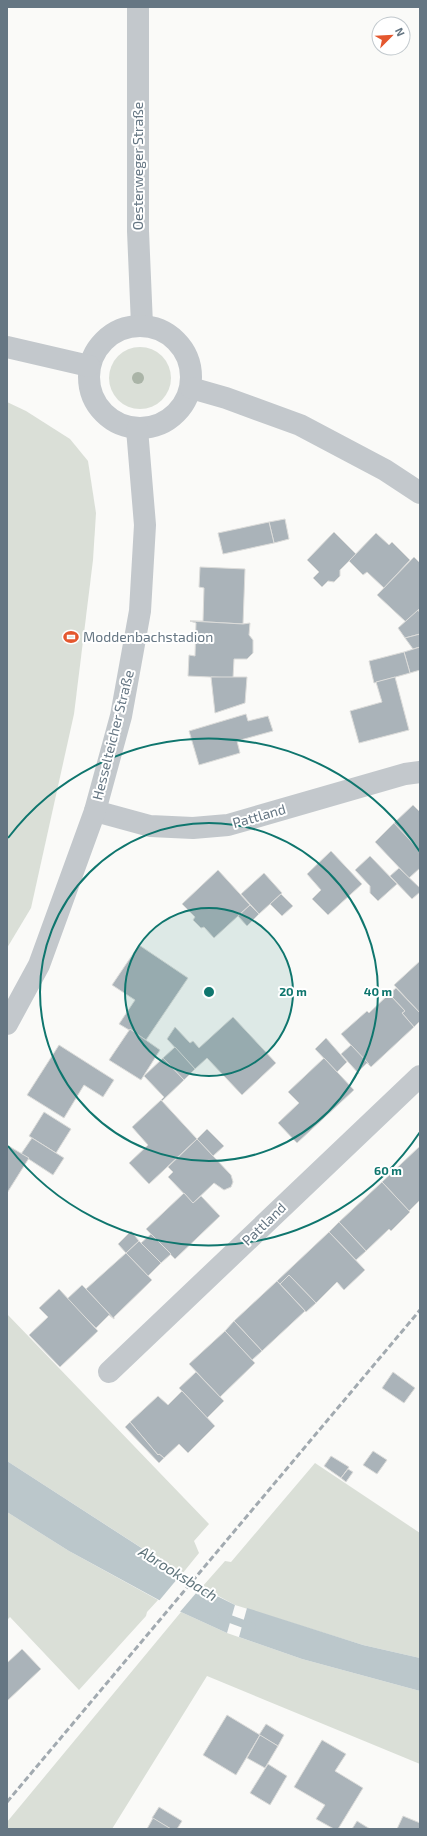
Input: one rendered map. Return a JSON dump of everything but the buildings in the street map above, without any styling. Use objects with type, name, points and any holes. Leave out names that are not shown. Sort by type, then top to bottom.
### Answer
[{"type":"street","name":"Oesterweger Straße","points":[[138,7],[138,231],[142,325]]},
{"type":"street","points":[[142,325],[164,330],[181,345],[191,365],[191,388],[181,410],[161,425],[137,429],[109,419],[92,396],[89,366],[100,344],[104,340],[119,329],[142,325]]},
{"type":"street","points":[[7,347],[89,366]]},
{"type":"street","points":[[191,388],[226,398],[300,425],[385,470],[420,493]]},
{"type":"street","name":"Hesselteicher Straße","points":[[7,1024],[39,965],[95,811],[121,716],[140,611],[144,525],[137,429]]},
{"type":"street","name":"Pattland","points":[[95,811],[150,826],[193,828],[228,825],[405,774],[420,772]]},
{"type":"street","name":"Pattland","points":[[109,1372],[420,1076]]},
{"type":"shaded area","points":[[134,347],[146,347],[162,356],[169,366],[171,378],[169,390],[162,400],[146,409],[134,409],[123,404],[114,395],[109,384],[109,372],[114,361],[123,352]]},
{"type":"shaded area","points":[[7,402],[26,411],[70,439],[88,461],[96,513],[93,560],[74,714],[31,908],[7,948]]},
{"type":"shaded area","points":[[7,1314],[209,1524],[194,1541],[199,1553],[182,1574],[7,1461]]},
{"type":"shaded area","points":[[315,1463],[420,1533],[420,1658],[363,1645],[235,1605],[202,1587],[225,1561],[231,1562]]},
{"type":"shaded area","points":[[7,1512],[69,1551],[158,1600],[147,1612],[146,1616],[79,1690],[10,1617],[7,1620]]},
{"type":"shaded area","points":[[181,1612],[227,1633],[302,1659],[420,1691],[420,1764],[207,1676],[112,1829],[7,1829],[7,1822]]},
{"type":"water","points":[[7,1461],[211,1593],[235,1605],[227,1633],[181,1612],[69,1551],[7,1512]]},
{"type":"water","points":[[247,1608],[363,1645],[420,1658],[420,1691],[302,1659],[239,1637]]},
{"type":"pier","points":[[183,1572],[203,1585],[179,1613],[158,1602]]},
{"type":"waterway","name":"Abrooksbach","points":[[222,1616],[252,1627]]},
{"type":"railway","points":[[7,1802],[420,1310]]},
{"type":"place","name":"Moddenbachstadion","points":[[71,637]]}]
